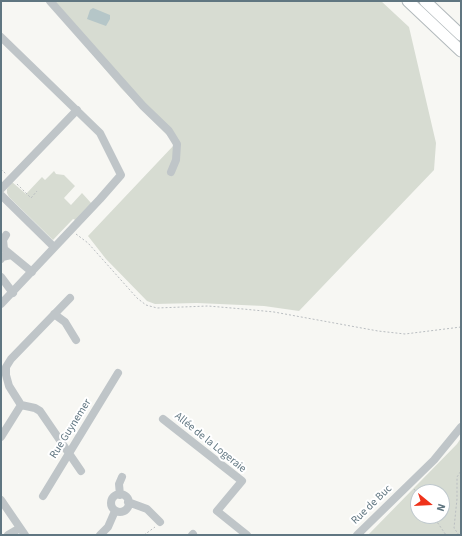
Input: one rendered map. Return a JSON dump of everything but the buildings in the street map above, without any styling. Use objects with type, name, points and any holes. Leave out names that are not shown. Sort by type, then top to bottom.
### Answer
[{"type":"main road","points":[[408,1],[461,51]]},
{"type":"main road","points":[[425,1],[461,35]]},
{"type":"street","points":[[50,1],[143,106],[170,131],[177,144],[176,160],[171,172]]},
{"type":"street","points":[[1,37],[100,133],[122,172],[71,230],[1,304]]},
{"type":"street","points":[[1,189],[77,110]]},
{"type":"street","points":[[1,195],[54,247]]},
{"type":"street","points":[[6,235],[3,240],[4,249],[32,272]]},
{"type":"street","points":[[1,259],[11,255]]},
{"type":"street","points":[[1,277],[13,292]]},
{"type":"street","points":[[70,298],[11,359],[6,367],[6,375],[9,386],[21,405],[35,408],[40,411],[81,471]]},
{"type":"street","points":[[54,314],[65,322],[76,340]]},
{"type":"street","name":"Rue Guynemer","points":[[43,496],[118,373]]},
{"type":"street","points":[[1,437],[21,405]]},
{"type":"street","name":"Allée de la Logeraie","points":[[163,419],[242,481],[217,511],[247,535]]},
{"type":"street","name":"Rue de Buc","points":[[357,535],[434,460],[461,427]]},
{"type":"street","points":[[120,495],[120,484],[122,477]]},
{"type":"street","points":[[120,495],[125,497],[128,502],[127,508],[123,512],[115,511],[111,506],[111,501],[114,496],[120,495]]},
{"type":"street","points":[[1,500],[25,535]]},
{"type":"street","points":[[128,502],[135,503],[147,509],[160,522]]},
{"type":"street","points":[[100,535],[109,531],[115,511]]},
{"type":"street","points":[[8,535],[20,528]]},
{"type":"path","points":[[1,169],[31,198],[37,191]]},
{"type":"path","points":[[71,230],[88,243],[137,298],[146,305],[157,308],[208,306],[251,310],[405,334],[461,327]]},
{"type":"path","points":[[458,535],[454,528],[457,507],[457,477],[461,471]]},
{"type":"path","points":[[144,535],[160,522]]},
{"type":"path","points":[[438,524],[446,535]]},
{"type":"shaded area","points":[[47,1],[381,1],[409,27],[436,143],[434,170],[299,311],[264,306],[197,303],[155,304],[147,301],[106,259],[88,236],[174,145],[169,137],[121,88]]},
{"type":"shaded area","points":[[93,8],[110,15],[110,19],[106,26],[87,19],[90,10]]},
{"type":"shaded area","points":[[54,171],[56,174],[64,175],[75,186],[64,198],[71,205],[82,193],[92,204],[76,220],[73,219],[53,240],[9,197],[7,189],[12,182],[26,194],[42,177],[45,180]]},
{"type":"shaded area","points":[[461,438],[461,535],[368,535],[410,492],[410,524],[450,524],[450,484],[418,484]]}]
